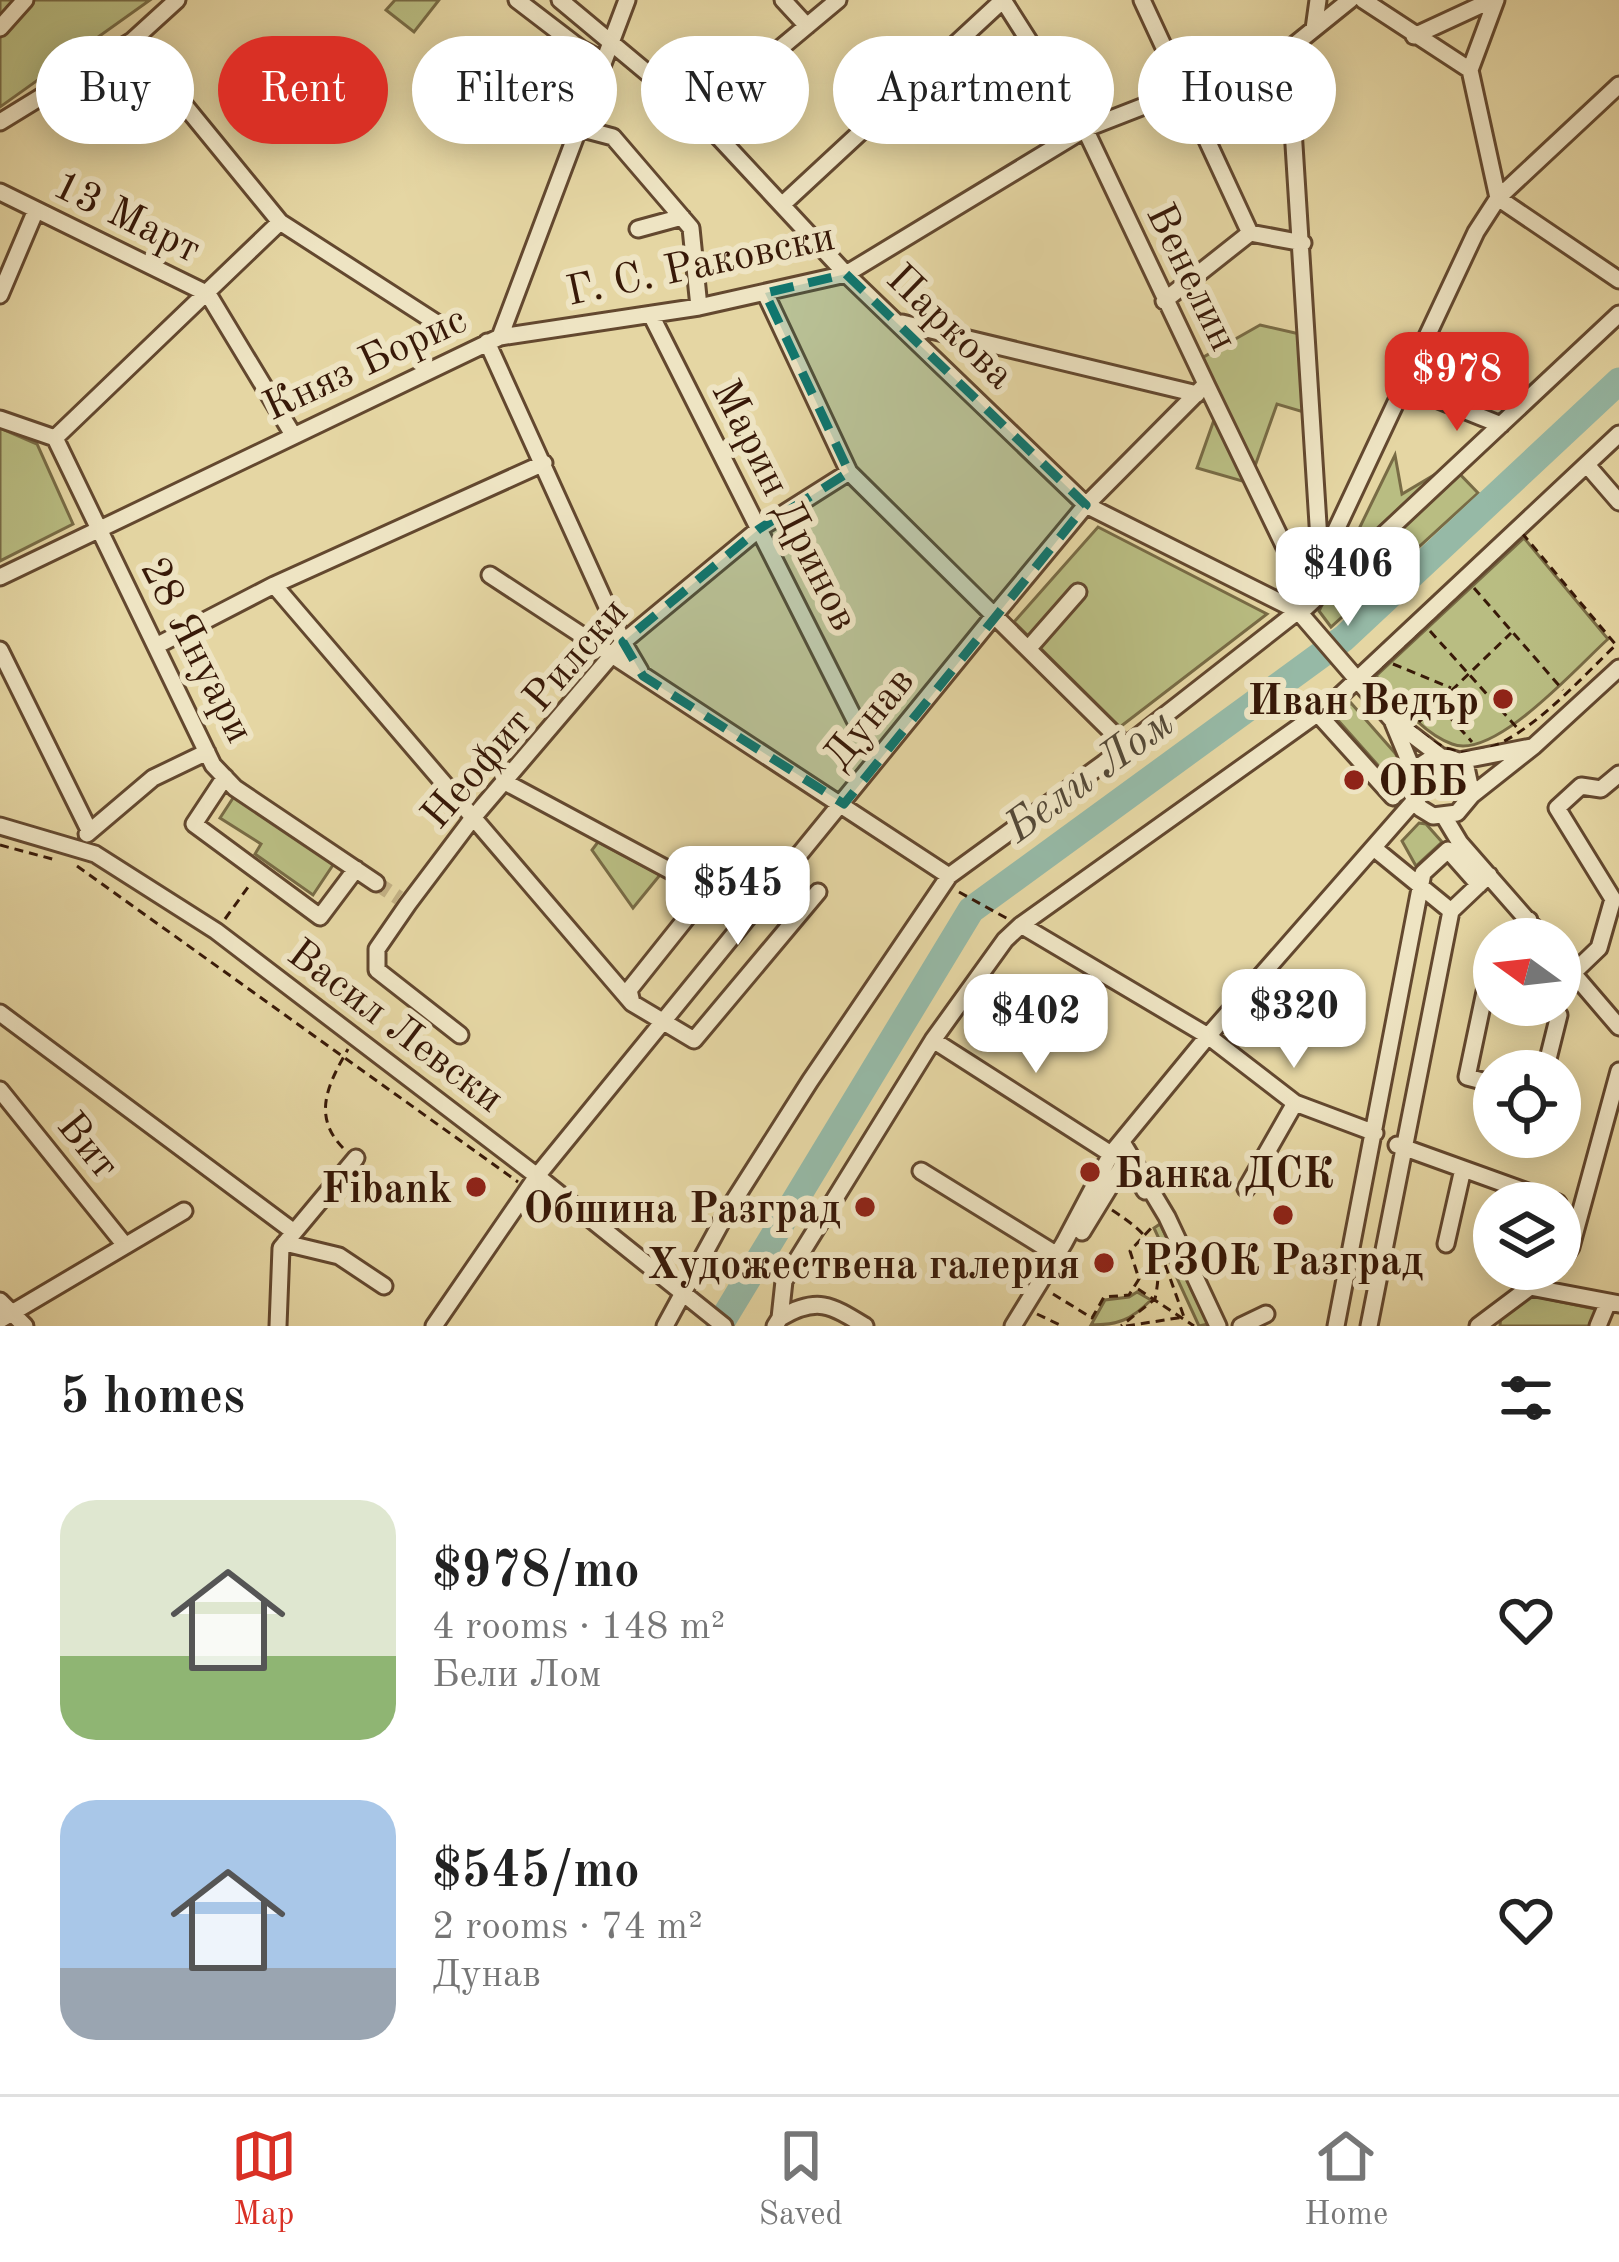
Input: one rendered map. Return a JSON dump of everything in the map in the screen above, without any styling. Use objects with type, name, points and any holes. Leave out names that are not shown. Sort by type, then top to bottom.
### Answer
[{"type":"street","points":[[0,28],[25,0]]},
{"type":"street","points":[[137,36],[177,0]]},
{"type":"street","points":[[518,0],[568,36]]},
{"type":"street","name":"Паркова","points":[[560,0],[606,36]]},
{"type":"street","name":"Княз Борис","points":[[611,36],[627,0]]},
{"type":"street","points":[[783,0],[807,26]]},
{"type":"street","points":[[795,36],[838,0]]},
{"type":"street","points":[[783,203],[1003,0]]},
{"type":"street","name":"Венелин","points":[[1003,0],[1026,36]]},
{"type":"street","points":[[1142,0],[1158,36]]},
{"type":"street","points":[[1314,29],[1318,0]]},
{"type":"street","name":"Г. С. Раковски","points":[[1305,36],[1349,0]]},
{"type":"street","points":[[1363,0],[1470,70]]},
{"type":"street","points":[[1414,36],[1494,0]]},
{"type":"street","points":[[1494,0],[1470,70],[1498,198],[1619,280]]},
{"type":"street","name":"Паркова","points":[[617,45],[641,66]]},
{"type":"street","points":[[1299,612],[1476,232],[1498,198],[1619,85]]},
{"type":"street","points":[[2,120],[36,99]]},
{"type":"street","points":[[194,118],[280,222],[446,329]]},
{"type":"street","points":[[617,142],[691,228],[699,307]]},
{"type":"street","name":"Княз Борис","points":[[0,577],[494,339],[573,144]]},
{"type":"street","name":"Паркова","points":[[726,144],[846,274],[1086,505],[1299,612]]},
{"type":"street","name":"Г. С. Раковски","points":[[494,339],[699,307],[846,274],[1060,144]]},
{"type":"street","name":"Венелин","points":[[1092,144],[1201,389],[1307,593]]},
{"type":"street","points":[[1208,144],[1250,233]]},
{"type":"street","points":[[1295,144],[1320,564]]},
{"type":"street","name":"13 Март","points":[[0,192],[208,294],[292,434]]},
{"type":"street","points":[[0,295],[36,209]]},
{"type":"street","points":[[638,229],[682,217]]},
{"type":"street","points":[[0,419],[55,438],[280,222]]},
{"type":"street","points":[[1164,301],[1250,233],[1303,243]]},
{"type":"street","points":[[765,293],[849,472],[1126,746]]},
{"type":"street","points":[[665,1326],[689,1299],[728,1210],[949,875],[1299,612],[1619,314]]},
{"type":"street","name":"Марин Дринов","points":[[651,315],[858,726]]},
{"type":"street","points":[[899,322],[1201,389]]},
{"type":"street","points":[[494,339],[618,649]]},
{"type":"street","name":"Дунав","points":[[434,1326],[532,1183],[994,617],[1086,505],[1201,389]]},
{"type":"street","points":[[1431,397],[1501,425]]},
{"type":"street","points":[[778,1322],[784,1281],[933,1040],[1005,940],[1318,714],[1619,434]]},
{"type":"street","name":"28 Януари","points":[[55,438],[207,752],[225,777],[376,883]]},
{"type":"street","points":[[156,646],[274,585],[544,463]]},
{"type":"street","points":[[1587,465],[1619,502]]},
{"type":"street","name":"Неофит Рилски","points":[[460,1035],[377,970],[377,949],[403,901],[618,649],[760,530],[849,472]]},
{"type":"street","points":[[490,575],[618,649],[643,676],[949,875]]},
{"type":"street","points":[[274,585],[632,1003],[662,1024],[694,1040],[818,892]]},
{"type":"street","points":[[1028,650],[1078,592]]},
{"type":"street","points":[[1299,612],[1392,720],[1440,756],[1459,761],[1534,746]]},
{"type":"street","points":[[0,650],[89,830]]},
{"type":"street","points":[[1440,756],[1421,764],[1411,786],[1415,800],[1428,814],[1445,818],[1463,809],[1472,795],[1619,668]]},
{"type":"street","points":[[1318,714],[1393,797]]},
{"type":"street","points":[[1392,720],[1414,772]]},
{"type":"street","points":[[79,857],[89,830],[153,778],[207,752]]},
{"type":"street","points":[[1459,761],[1471,776],[1472,795]]},
{"type":"street","points":[[1581,965],[1599,948],[1613,899],[1557,808],[1581,786],[1601,789],[1619,775]]},
{"type":"street","points":[[225,777],[194,824],[320,917],[356,869]]},
{"type":"street","points":[[505,782],[708,890],[629,990],[632,1003]]},
{"type":"street","points":[[1013,1326],[1116,1148],[1415,800]]},
{"type":"street","points":[[1445,818],[1453,845],[1527,918]]},
{"type":"street","name":"Васил Левски","points":[[0,826],[79,857],[215,931],[532,1183],[724,1326]]},
{"type":"street","points":[[1336,1326],[1423,873],[1453,845]]},
{"type":"street","points":[[1375,849],[1451,910]]},
{"type":"street","points":[[1369,1326],[1451,910],[1484,880]]},
{"type":"street","points":[[1021,925],[1208,1036],[1294,1103],[1373,1130],[1385,1144],[1402,1141],[1500,1182]]},
{"type":"street","points":[[1581,982],[1619,1027]]},
{"type":"street","points":[[0,1013],[290,1237],[339,1256],[384,1286]]},
{"type":"street","points":[[1473,1079],[1467,1077],[1478,1026]]},
{"type":"street","points":[[933,1040],[1116,1148],[1167,1217],[1219,1326]]},
{"type":"street","points":[[1581,1215],[1619,1071]]},
{"type":"street","name":"Вит","points":[[0,1090],[124,1244]]},
{"type":"street","points":[[1246,1189],[1294,1103]]},
{"type":"street","points":[[1373,1130],[1383,1115],[1394,1114],[1404,1121],[1402,1141]]},
{"type":"street","points":[[278,1326],[280,1248],[356,1158]]},
{"type":"street","points":[[1028,1318],[1123,1165],[1134,1172],[1145,1191]]},
{"type":"street","points":[[1447,1244],[1463,1169]]},
{"type":"street","points":[[921,1171],[1057,1255]]},
{"type":"street","points":[[25,1326],[4,1311],[184,1210]]},
{"type":"street","points":[[1478,1326],[1526,1290]]},
{"type":"street","points":[[1546,1290],[1613,1303],[1598,1326]]},
{"type":"street","points":[[778,1322],[803,1304],[823,1304],[865,1326]]},
{"type":"street","points":[[1241,1326],[1266,1313]]},
{"type":"path","points":[[1522,533],[1616,645],[1520,732],[1482,753],[1456,752],[1413,728],[1367,679],[1424,625],[1522,533]]},
{"type":"path","points":[[1469,582],[1564,692]]},
{"type":"path","points":[[1424,625],[1520,732]]},
{"type":"path","points":[[1413,728],[1512,632]]},
{"type":"path","points":[[1387,661],[1453,689]]},
{"type":"path","points":[[1438,704],[1482,753]]},
{"type":"path","points":[[0,845],[57,860]]},
{"type":"path","points":[[79,857],[532,1183]]},
{"type":"path","points":[[223,921],[250,884]]},
{"type":"path","points":[[963,895],[1000,916]]},
{"type":"path","points":[[354,1037],[324,1095],[326,1126],[356,1158]]},
{"type":"path","points":[[1100,1202],[1144,1231],[1160,1264],[1155,1299],[1124,1326]]},
{"type":"path","points":[[1088,1326],[1104,1297],[1122,1297],[1136,1288],[1139,1279],[1130,1251],[1144,1231],[1167,1217]]},
{"type":"path","points":[[1153,1249],[1161,1253],[1184,1317]]},
{"type":"path","points":[[1136,1288],[1194,1326]]},
{"type":"path","points":[[1046,1290],[1092,1318]]},
{"type":"path","points":[[1137,1317],[1144,1325]]},
{"type":"path","points":[[1124,1326],[1184,1317]]},
{"type":"path","points":[[1028,1318],[1062,1326]]},
{"type":"highlighted area","points":[[846,274],[1086,505],[844,804],[643,676],[623,642],[759,529],[849,472],[765,293]]},
{"type":"green space","points":[[0,0],[150,0],[100,36],[36,36],[36,81],[0,107]]},
{"type":"green space","points":[[395,0],[439,0],[414,32],[386,10]]},
{"type":"green space","points":[[1260,325],[1304,335],[1307,413],[1277,404],[1249,483],[1197,468],[1221,400],[1202,358]]},
{"type":"green space","points":[[0,428],[37,444],[73,524],[0,561]]},
{"type":"green space","points":[[1395,455],[1402,494],[1451,465],[1478,493],[1331,627],[1319,611]]},
{"type":"green space","points":[[1098,527],[1267,614],[1120,727],[1014,622]]},
{"type":"green space","points":[[1524,538],[1608,639],[1512,726],[1469,746],[1452,744],[1420,724],[1376,676]]},
{"type":"green space","points":[[1351,703],[1403,766],[1400,790],[1336,718]]},
{"type":"green space","points":[[235,795],[335,862],[313,895],[255,854],[261,844],[220,818]]},
{"type":"green space","points":[[1419,823],[1426,824],[1442,842],[1416,866],[1402,841]]},
{"type":"green space","points":[[598,842],[660,875],[633,908],[592,850]]},
{"type":"green space","points":[[1160,1224],[1208,1324],[1199,1326],[1154,1228]]},
{"type":"green space","points":[[1137,1292],[1151,1300],[1137,1312],[1117,1322],[1091,1325],[1105,1300]]},
{"type":"green space","points":[[1523,1294],[1600,1310],[1594,1326],[1500,1326],[1501,1312]]},
{"type":"waterway","name":"Бели Лом","points":[[719,1326],[971,910],[1344,638],[1619,381]]},
{"type":"tunnel","points":[[376,883],[399,898]]},
{"type":"place","name":"Иван Ведър","points":[[1503,699]]},
{"type":"place","name":"ОББ","points":[[1354,780]]},
{"type":"place","name":"Банка ДСК","points":[[1090,1172]]},
{"type":"place","name":"Fibank","points":[[476,1187]]},
{"type":"place","name":"Обшина Разград","points":[[865,1207]]},
{"type":"place","name":"РЗОК Разград","points":[[1283,1215]]},
{"type":"place","name":"Художествена галерия","points":[[1104,1263]]}]
